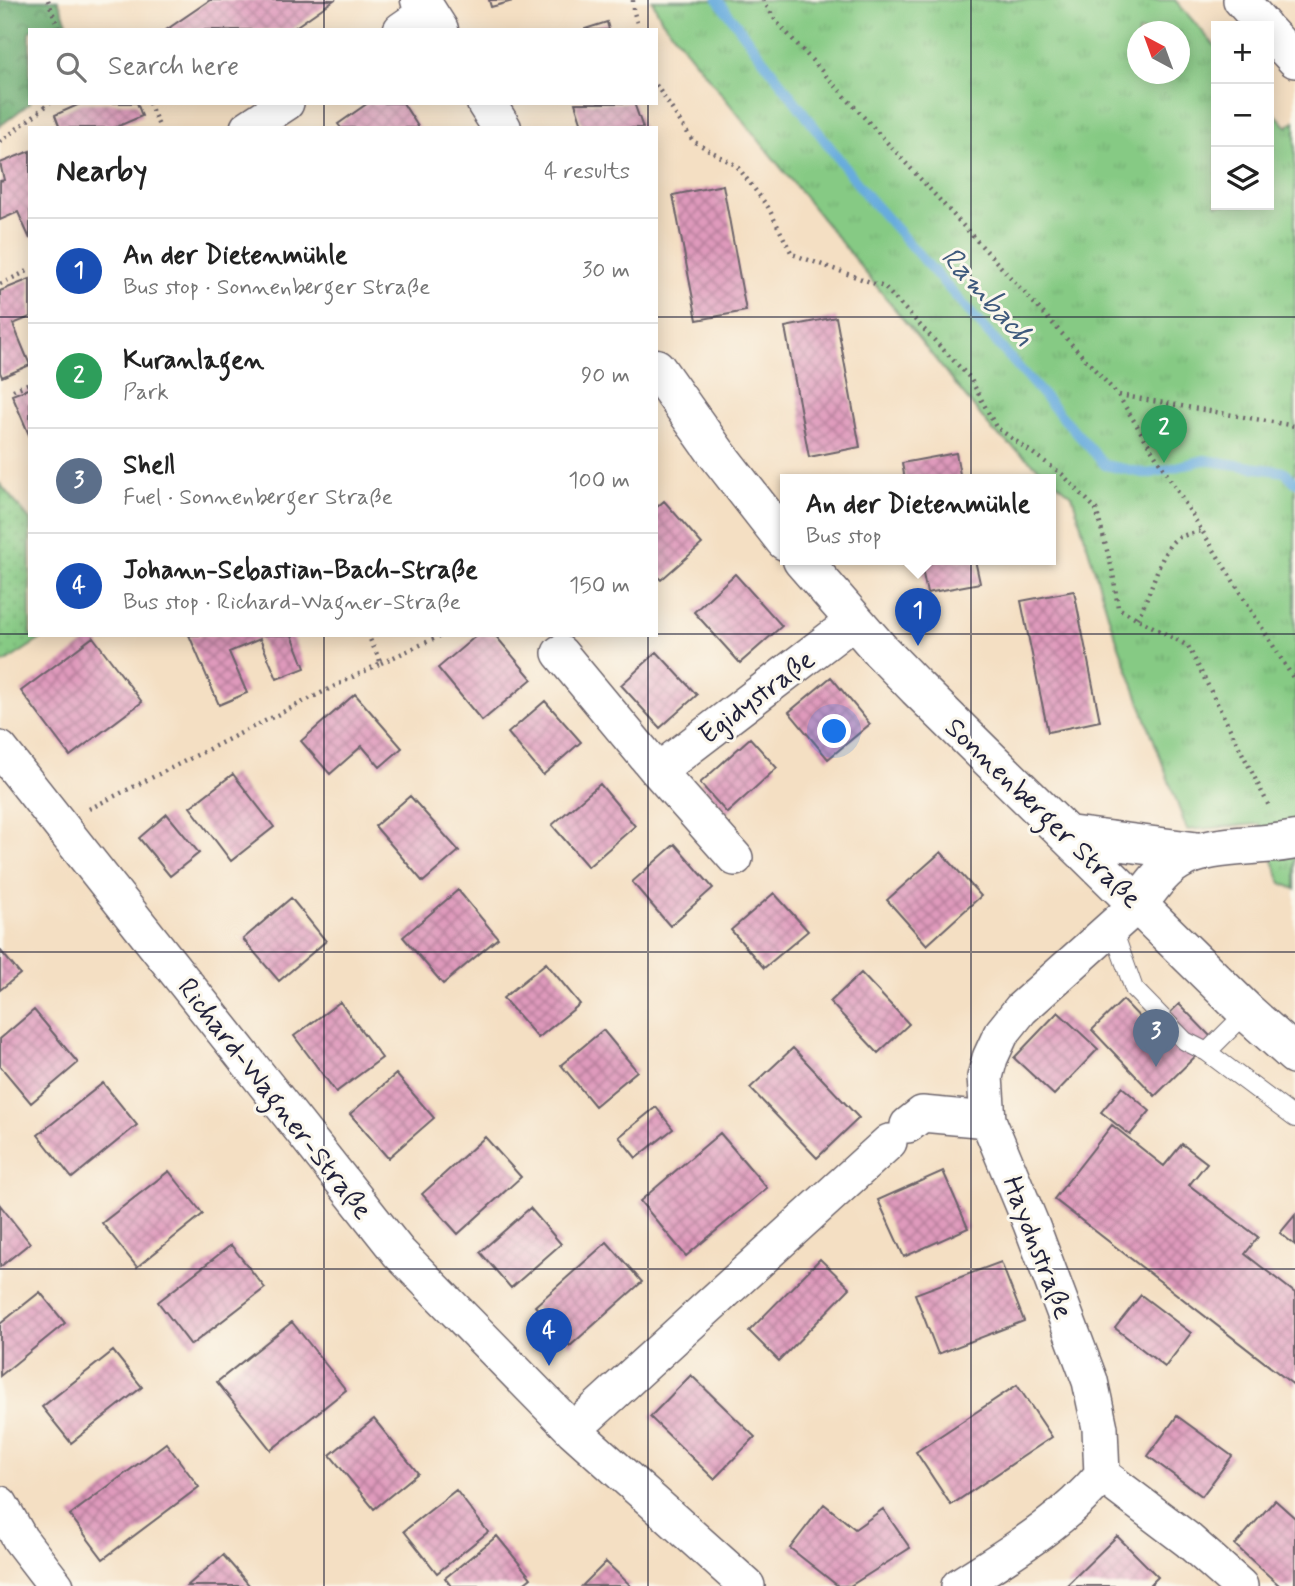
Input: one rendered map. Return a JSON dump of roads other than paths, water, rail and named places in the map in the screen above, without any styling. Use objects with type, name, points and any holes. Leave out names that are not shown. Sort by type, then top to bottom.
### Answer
[{"type":"main road","points":[[487,105],[501,126]]},
{"type":"main road","points":[[658,371],[717,454],[780,535]]},
{"type":"main road","name":"Sonnenberger Straße","points":[[806,565],[910,681],[1068,835],[1125,916],[1247,1013],[1295,1055]]},
{"type":"main road","points":[[1068,835],[1216,850],[1291,841]]},
{"type":"main road","points":[[1125,916],[1216,850]]},
{"type":"street","points":[[1241,0],[1260,21]]},
{"type":"street","points":[[1274,37],[1295,60]]},
{"type":"street","points":[[251,126],[283,105]]},
{"type":"street","name":"Egidystraße","points":[[658,771],[854,621]]},
{"type":"street","points":[[560,653],[734,858]]},
{"type":"street","name":"Richard-Wagner-Straße","points":[[0,749],[400,1253],[573,1430],[747,1586]]},
{"type":"street","name":"Haydnstraße","points":[[1102,1475],[1100,1427],[1090,1381],[1031,1224],[988,1120],[985,1077],[1001,1034],[1021,1009],[1125,916]]},
{"type":"street","points":[[573,1430],[922,1114],[988,1120]]},
{"type":"street","points":[[959,1586],[1057,1521],[1102,1475],[1188,1540],[1240,1586]]},
{"type":"street","points":[[0,1504],[20,1539],[56,1586]]},
{"type":"lane","points":[[1125,916],[1134,989],[1185,1041],[1207,1052],[1295,1118]]},
{"type":"lane","points":[[1207,1052],[1247,1013]]},
{"type":"waterway","name":"Rambach","points":[[718,0],[867,196],[1105,465],[1148,474],[1204,460],[1285,472],[1295,482]]},
{"type":"place","name":"Kuranlagen","points":[[1164,463]]},
{"type":"place","name":"An der Dietenmühle","points":[[918,646]]},
{"type":"place","name":"Shell","points":[[1156,1067]]},
{"type":"place","name":"Johann-Sebastian-Bach-Straße","points":[[549,1366]]}]
